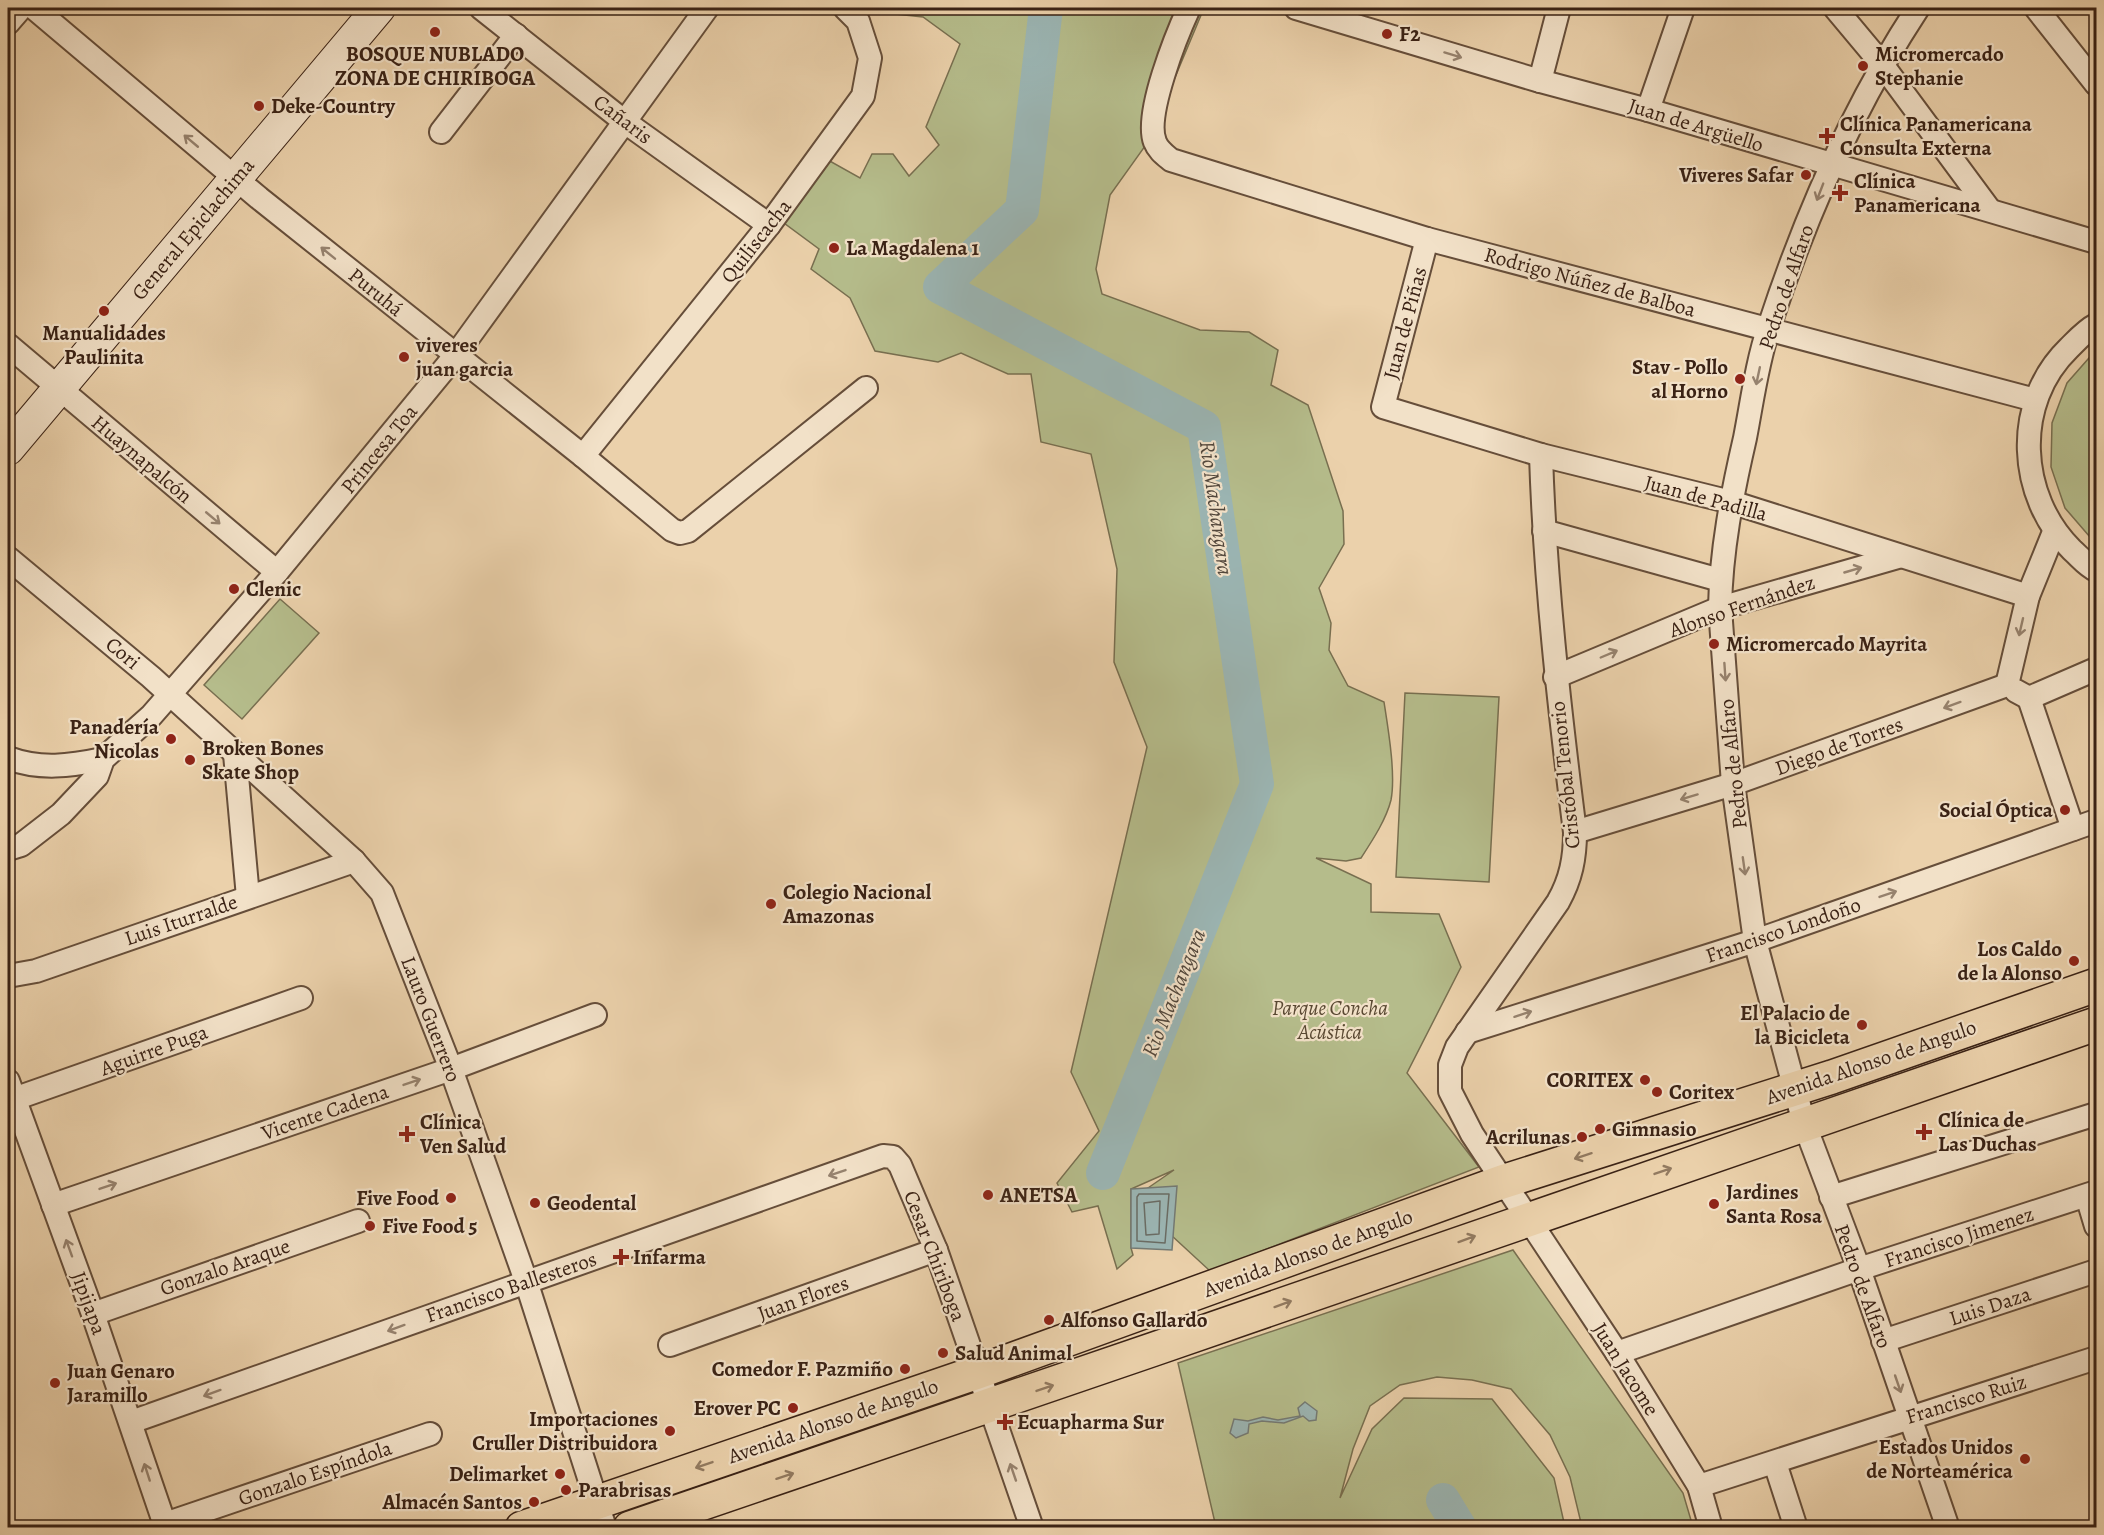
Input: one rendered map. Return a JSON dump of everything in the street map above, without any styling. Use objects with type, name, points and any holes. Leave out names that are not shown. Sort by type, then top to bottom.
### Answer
[{"type":"main road","name":"Avenida Alonso de Angulo","points":[[522,1527],[600,1515],[978,1372],[1502,1182],[1832,1077],[2097,985]]},
{"type":"main road","points":[[1850,1107],[1954,1056],[2097,1007]]},
{"type":"main road","name":"Avenida Alonso de Angulo","points":[[630,1527],[990,1407],[1528,1217],[2097,1024]]},
{"type":"main road","points":[[1832,1077],[1954,1056]]},
{"type":"street","points":[[8,22],[21,8]]},
{"type":"street","name":"Puruhá","points":[[34,8],[236,178],[672,530],[680,533],[688,531],[866,388]]},
{"type":"street","name":"General Epiclachima","points":[[8,449],[379,8]]},
{"type":"street","name":"Cañaris","points":[[482,8],[625,122],[770,225]]},
{"type":"street","name":"Princesa Toa","points":[[8,849],[21,845],[61,814],[97,776],[103,759],[151,716],[278,572],[455,356],[707,8]]},
{"type":"street","name":"Quiliscacha","points":[[583,456],[770,225],[863,96],[870,58],[858,21],[845,8]]},
{"type":"street","name":"Rodrigo Núñez de Balboa","points":[[1189,8],[1170,49],[1153,125],[1155,142],[1171,160],[1427,239],[2035,400]]},
{"type":"street","name":"Juan de Argüello","points":[[1296,8],[2097,242]]},
{"type":"street","points":[[1540,81],[1559,8]]},
{"type":"street","points":[[1648,110],[1683,8]]},
{"type":"street","points":[[1835,8],[1881,63],[1989,209]]},
{"type":"street","name":"Pedro de Alfaro","points":[[1918,8],[1881,63],[1829,165],[1768,329],[1731,502],[1720,580],[1720,608],[1733,784],[1755,941],[1804,1124],[1859,1269],[1948,1527]]},
{"type":"street","points":[[2036,8],[2097,84]]},
{"type":"street","points":[[441,132],[516,35]]},
{"type":"street","name":"Juan de Piñas","points":[[1383,407],[1427,239]]},
{"type":"street","points":[[2097,325],[2057,360],[2035,400],[2027,446],[2034,491],[2055,532],[2097,570]]},
{"type":"street","name":"Huaynapalcón","points":[[8,345],[278,572]]},
{"type":"street","name":"Juan de Padilla","points":[[1383,407],[1541,455],[1731,502],[1898,557],[2028,596]]},
{"type":"street","name":"Cristóbal Tenorio","points":[[1528,1217],[1502,1182],[1472,1134],[1450,1091],[1452,1056],[1566,888],[1573,863],[1575,832],[1555,677],[1541,455]]},
{"type":"street","points":[[1544,531],[1720,580]]},
{"type":"street","points":[[2055,532],[2028,596],[2007,685],[2029,698],[2073,829]]},
{"type":"street","name":"Alonso Fernández","points":[[1555,677],[1720,608],[1898,557]]},
{"type":"street","name":"Cori","points":[[8,558],[170,694],[354,861]]},
{"type":"street","points":[[2029,698],[2097,669]]},
{"type":"street","name":"Diego de Torres","points":[[1575,832],[1733,784],[2007,685]]},
{"type":"street","points":[[235,754],[248,897]]},
{"type":"street","points":[[8,758],[29,766],[73,765],[103,759]]},
{"type":"street","name":"Francisco Londoño","points":[[1467,1032],[1755,941],[2097,821]]},
{"type":"street","name":"Luis Iturralde","points":[[8,976],[36,971],[354,861]]},
{"type":"street","name":"Lauro Guerrero","points":[[354,861],[382,893],[451,1069],[526,1281],[600,1515]]},
{"type":"street","name":"Aguirre Puga","points":[[10,1093],[301,998]]},
{"type":"street","name":"Vicente Cadena","points":[[53,1205],[451,1069],[595,1015]]},
{"type":"street","name":"Jipijapa","points":[[10,1093],[93,1314],[165,1526]]},
{"type":"street","points":[[1831,1197],[2097,1114]]},
{"type":"street","name":"Francisco Ballesteros","points":[[131,1422],[883,1156],[893,1157]]},
{"type":"street","name":"Cesar Chiriboga","points":[[893,1157],[900,1165],[936,1250],[1032,1527]]},
{"type":"street","points":[[2092,1194],[2097,1226]]},
{"type":"street","name":"Francisco Jimenez","points":[[1617,1353],[1859,1269],[2092,1194]]},
{"type":"street","name":"Juan Jacome","points":[[1528,1217],[1617,1353],[1699,1486],[1711,1527]]},
{"type":"street","name":"Gonzalo Araque","points":[[93,1314],[358,1221]]},
{"type":"street","name":"Juan Flores","points":[[670,1345],[936,1250]]},
{"type":"street","name":"Luis Daza","points":[[1883,1341],[2097,1271]]},
{"type":"street","name":"Francisco Ruiz","points":[[1699,1486],[1775,1463],[1909,1416],[2096,1358]]},
{"type":"street","name":"Gonzalo Espíndola","points":[[165,1526],[430,1434]]},
{"type":"street","points":[[1775,1463],[1796,1527]]},
{"type":"green space","name":"Parque Concha Acústica","points":[[896,8],[1204,8],[1148,142],[1110,195],[1096,269],[1102,294],[1200,330],[1249,332],[1278,350],[1271,385],[1308,405],[1343,511],[1344,544],[1319,588],[1331,623],[1329,650],[1348,686],[1384,702],[1393,777],[1389,808],[1361,858],[1346,861],[1316,858],[1371,884],[1371,912],[1439,914],[1461,967],[1407,1073],[1479,1167],[1210,1271],[1132,1199],[1174,1170],[1131,1189],[1133,1255],[1117,1269],[1098,1206],[1072,1212],[1057,1183],[1099,1131],[1071,1072],[1147,747],[1114,662],[1117,569],[1091,454],[1041,442],[1031,374],[1008,374],[961,353],[938,362],[875,351],[850,298],[811,269],[819,249],[784,223],[828,160],[860,178],[872,154],[893,154],[909,176],[939,145],[926,127],[960,44],[923,17],[896,14]]},
{"type":"green space","points":[[2096,350],[2096,544],[2065,508],[2051,467],[2052,423],[2067,383]]},
{"type":"green space","points":[[280,599],[319,633],[242,719],[204,685]]},
{"type":"green space","points":[[1405,693],[1499,697],[1489,882],[1396,877]]},
{"type":"green space","points":[[1513,1250],[1683,1493],[1693,1527],[1582,1527],[1570,1477],[1550,1435],[1511,1389],[1472,1380],[1437,1377],[1400,1385],[1370,1406],[1353,1449],[1340,1498],[1372,1429],[1404,1398],[1492,1399],[1554,1478],[1565,1527],[1216,1527],[1178,1363]]},
{"type":"water","points":[[1177,1186],[1172,1250],[1131,1248],[1131,1189]]},
{"type":"water","points":[[1305,1402],[1317,1411],[1316,1420],[1309,1421],[1303,1416],[1284,1423],[1262,1421],[1249,1424],[1248,1433],[1236,1438],[1230,1433],[1234,1419],[1248,1421],[1263,1417],[1278,1420],[1300,1416],[1298,1408]]},
{"type":"waterway","name":"Rio Machangara","points":[[1046,8],[1022,210],[940,287],[1204,427],[1257,784],[1103,1173]]},
{"type":"waterway","name":"Rio Machangara","points":[[1443,1500],[1460,1528]]},
{"type":"place","name":"BOSQUE NUBLADO ZONA DE CHIRIBOGA","points":[[435,32]]},
{"type":"place","name":"F2","points":[[1387,34]]},
{"type":"place","name":"Micromercado Stephanie","points":[[1863,66]]},
{"type":"place","name":"Deke-Country","points":[[259,106]]},
{"type":"place","name":"Clínica Panamericana Consulta Externa","points":[[1827,136]]},
{"type":"place","name":"Viveres Safar","points":[[1806,175]]},
{"type":"place","name":"Clínica Panamericana","points":[[1840,193]]},
{"type":"place","name":"La Magdalena 1","points":[[834,248]]},
{"type":"place","name":"Manualidades Paulinita","points":[[104,311]]},
{"type":"place","name":"viveres juan garcia","points":[[404,357]]},
{"type":"place","name":"Stav - Pollo al Horno","points":[[1740,379]]},
{"type":"place","name":"Clenic","points":[[234,589]]},
{"type":"place","name":"Micromercado Mayrita","points":[[1714,644]]},
{"type":"place","name":"Panadería Nicolas","points":[[171,739]]},
{"type":"place","name":"Broken Bones Skate Shop","points":[[190,760]]},
{"type":"place","name":"Social Óptica","points":[[2065,810]]},
{"type":"place","name":"Colegio Nacional Amazonas","points":[[771,904]]},
{"type":"place","name":"Los Caldo de la Alonso","points":[[2074,961]]},
{"type":"place","name":"El Palacio de la Bicicleta","points":[[1862,1025]]},
{"type":"place","name":"CORITEX","points":[[1645,1080]]},
{"type":"place","name":"Coritex","points":[[1657,1092]]},
{"type":"place","name":"Gimnasio","points":[[1600,1129]]},
{"type":"place","name":"Clínica de Las Duchas","points":[[1924,1132]]},
{"type":"place","name":"Clínica Ven Salud","points":[[407,1134]]},
{"type":"place","name":"Acrilunas","points":[[1582,1137]]},
{"type":"place","name":"ANETSA","points":[[988,1195]]},
{"type":"place","name":"Five Food","points":[[451,1198]]},
{"type":"place","name":"Geodental","points":[[535,1203]]},
{"type":"place","name":"Jardines Santa Rosa","points":[[1714,1204]]},
{"type":"place","name":"Five Food 5","points":[[370,1226]]},
{"type":"place","name":"Infarma","points":[[621,1257]]},
{"type":"place","name":"Alfonso Gallardo","points":[[1049,1320]]},
{"type":"place","name":"Salud Animal","points":[[943,1353]]},
{"type":"place","name":"Comedor F. Pazmiño","points":[[905,1369]]},
{"type":"place","name":"Juan Genaro Jaramillo","points":[[55,1383]]},
{"type":"place","name":"Erover PC","points":[[793,1408]]},
{"type":"place","name":"Ecuapharma Sur","points":[[1005,1422]]},
{"type":"place","name":"Importaciones Cruller Distribuidora","points":[[670,1431]]},
{"type":"place","name":"Estados Unidos de Norteamérica","points":[[2025,1459]]},
{"type":"place","name":"Delimarket","points":[[560,1474]]},
{"type":"place","name":"Parabrisas","points":[[566,1490]]},
{"type":"place","name":"Almacén Santos","points":[[534,1502]]}]
